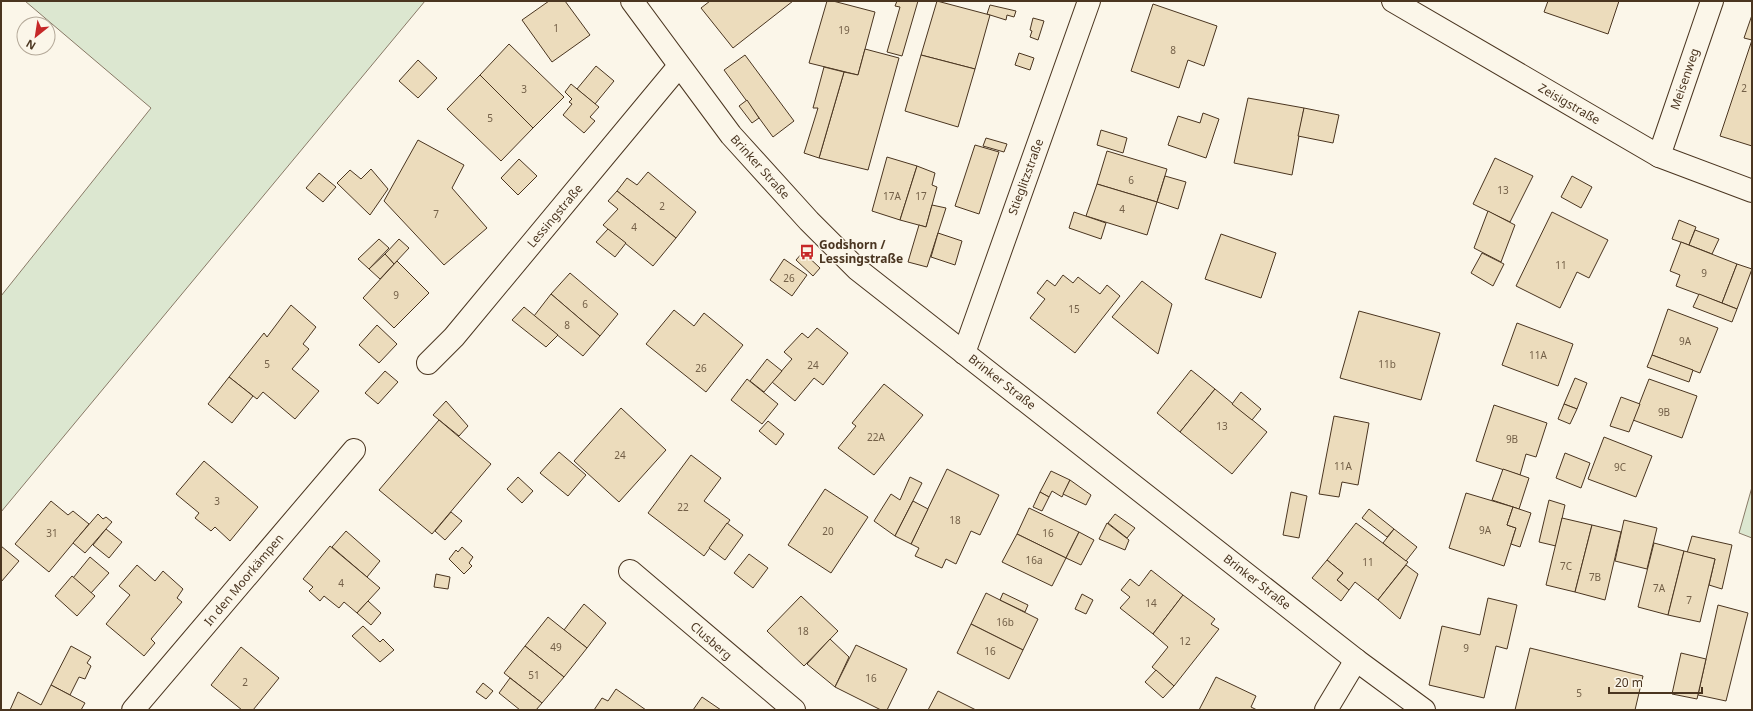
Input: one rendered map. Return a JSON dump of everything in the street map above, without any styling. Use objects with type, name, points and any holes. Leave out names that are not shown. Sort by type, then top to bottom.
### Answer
[{"type":"street","name":"Brinker Straße","points":[[632,1],[731,135],[809,221],[857,269],[1356,660],[1424,710]]},
{"type":"street","name":"Stieglitzstraße","points":[[964,353],[1089,1]]},
{"type":"street","name":"Zeisigstraße","points":[[1393,1],[1659,156],[1752,191]]},
{"type":"street","name":"Meisenweg","points":[[1659,156],[1712,1]]},
{"type":"street","name":"Lessingstraße","points":[[428,363],[454,337],[679,66]]},
{"type":"street","name":"In den Moorkämpen","points":[[133,710],[354,450]]},
{"type":"street","name":"Clusberg","points":[[630,571],[794,710]]},
{"type":"street","points":[[1326,710],[1356,660]]},
{"type":"green space","points":[[25,1],[425,1],[1,512],[1,296],[151,108],[56,27],[56,16],[43,16]]},
{"type":"green space","points":[[1752,487],[1752,538],[1739,533]]},
{"type":"building","points":[[549,1],[565,1],[590,35],[552,62],[522,20]]},
{"type":"building","points":[[710,1],[793,1],[733,48],[701,8]]},
{"type":"building","points":[[827,1],[833,1],[875,12],[858,75],[809,63]]},
{"type":"building","points":[[897,1],[918,1],[902,56],[887,52],[900,7],[895,6]]},
{"type":"building","points":[[937,1],[990,15],[975,69],[921,55]]},
{"type":"building","points":[[1548,1],[1619,1],[1608,34],[1544,12]]},
{"type":"building","points":[[1153,4],[1217,26],[1204,66],[1188,60],[1179,88],[1131,71]]},
{"type":"building","points":[[990,5],[1016,11],[1014,17],[1007,15],[1006,20],[987,14]]},
{"type":"building","points":[[1752,15],[1752,40],[1744,38]]},
{"type":"building","points":[[1033,18],[1044,21],[1038,40],[1030,37]]},
{"type":"building","points":[[1752,40],[1752,146],[1720,136]]},
{"type":"building","points":[[509,44],[564,97],[533,128],[480,75]]},
{"type":"building","points":[[865,49],[899,58],[868,170],[819,158],[844,72],[858,75]]},
{"type":"building","points":[[1019,53],[1034,58],[1030,70],[1015,65]]},
{"type":"building","points":[[745,55],[794,121],[773,137],[724,70]]},
{"type":"building","points":[[921,55],[975,69],[958,127],[905,111]]},
{"type":"building","points":[[418,60],[437,78],[418,98],[399,81]]},
{"type":"building","points":[[596,66],[614,81],[595,104],[577,89]]},
{"type":"building","points":[[824,67],[844,72],[819,158],[804,153],[818,108],[813,108]]},
{"type":"building","points":[[480,75],[533,128],[501,161],[447,109]]},
{"type":"building","points":[[571,84],[599,107],[590,117],[595,121],[584,133],[563,115],[572,104],[569,102],[572,99],[565,92]]},
{"type":"building","points":[[1248,98],[1304,108],[1292,175],[1234,163]]},
{"type":"building","points":[[747,100],[759,118],[752,123],[739,106]]},
{"type":"building","points":[[1304,108],[1339,115],[1333,143],[1298,136]]},
{"type":"building","points":[[1203,113],[1219,119],[1206,158],[1168,145],[1178,116],[1200,123]]},
{"type":"building","points":[[1101,130],[1127,138],[1123,153],[1097,145]]},
{"type":"building","points":[[986,138],[1007,144],[1004,152],[983,146]]},
{"type":"building","points":[[418,140],[464,165],[452,188],[487,228],[444,265],[384,201]]},
{"type":"building","points":[[975,145],[999,152],[979,214],[955,206]]},
{"type":"building","points":[[1107,151],[1167,169],[1157,202],[1097,184]]},
{"type":"building","points":[[887,157],[917,166],[900,220],[872,211]]},
{"type":"building","points":[[1495,158],[1533,176],[1510,222],[1473,204]]},
{"type":"building","points":[[519,159],[537,176],[518,195],[501,178]]},
{"type":"building","points":[[917,166],[935,173],[932,185],[937,187],[926,227],[900,220]]},
{"type":"building","points":[[371,169],[388,189],[370,215],[337,183],[350,170],[361,179]]},
{"type":"building","points":[[648,172],[696,212],[676,238],[617,191],[627,178],[637,185]]},
{"type":"building","points":[[319,173],[336,187],[323,202],[306,188]]},
{"type":"building","points":[[1165,176],[1186,182],[1178,209],[1157,202]]},
{"type":"building","points":[[1572,176],[1592,187],[1581,208],[1561,197]]},
{"type":"building","points":[[1097,184],[1157,202],[1147,235],[1086,216]]},
{"type":"building","points":[[617,191],[676,238],[653,266],[603,225],[618,209],[608,201]]},
{"type":"building","points":[[932,205],[946,208],[927,267],[908,262],[919,225],[926,227]]},
{"type":"building","points":[[1488,211],[1515,225],[1501,262],[1474,248]]},
{"type":"building","points":[[1074,212],[1106,223],[1101,239],[1069,228]]},
{"type":"building","points":[[1552,212],[1608,240],[1589,278],[1577,272],[1560,308],[1516,286]]},
{"type":"building","points":[[1679,220],[1696,227],[1689,245],[1672,239]]},
{"type":"building","points":[[608,229],[626,243],[615,257],[596,242]]},
{"type":"building","points":[[1695,230],[1719,239],[1712,254],[1689,245]]},
{"type":"building","points":[[938,233],[962,241],[955,265],[931,257]]},
{"type":"building","points":[[1221,234],[1276,253],[1261,298],[1205,279]]},
{"type":"building","points":[[379,239],[389,248],[369,269],[358,259]]},
{"type":"building","points":[[399,239],[409,248],[394,264],[385,254]]},
{"type":"building","points":[[1681,242],[1737,264],[1722,303],[1676,286],[1680,275],[1670,271]]},
{"type":"building","points":[[803,252],[820,268],[813,276],[796,260]]},
{"type":"building","points":[[1482,253],[1504,264],[1493,286],[1471,273]]},
{"type":"building","points":[[385,254],[394,264],[380,279],[369,269]]},
{"type":"building","points":[[784,259],[807,275],[792,296],[770,280]]},
{"type":"building","points":[[397,261],[429,293],[394,328],[363,298]]},
{"type":"building","points":[[1737,264],[1752,269],[1737,309],[1722,303]]},
{"type":"building","points":[[570,273],[618,314],[600,336],[551,294]]},
{"type":"building","points":[[1063,275],[1073,283],[1078,277],[1100,294],[1107,285],[1120,296],[1075,353],[1030,318],[1045,299],[1037,293],[1047,280],[1055,286]]},
{"type":"building","points":[[1142,281],[1172,304],[1158,354],[1112,317]]},
{"type":"building","points":[[551,294],[600,336],[583,356],[534,316]]},
{"type":"building","points":[[1699,294],[1737,309],[1732,322],[1693,307]]},
{"type":"building","points":[[291,305],[316,327],[303,344],[309,349],[292,369],[319,391],[295,419],[263,392],[257,399],[229,377],[264,333],[267,337]]},
{"type":"building","points":[[524,307],[558,335],[546,347],[512,320]]},
{"type":"building","points":[[1668,309],[1718,328],[1700,373],[1652,355]]},
{"type":"building","points":[[674,310],[694,326],[704,313],[743,345],[706,392],[646,344]]},
{"type":"building","points":[[1359,311],[1440,333],[1421,400],[1340,378]]},
{"type":"building","points":[[1517,323],[1573,344],[1558,386],[1502,365]]},
{"type":"building","points":[[377,325],[397,344],[379,363],[359,345]]},
{"type":"building","points":[[817,328],[848,353],[823,385],[814,378],[795,401],[772,382],[792,359],[784,352],[802,333],[808,338]]},
{"type":"building","points":[[1652,355],[1693,370],[1689,382],[1647,367]]},
{"type":"building","points":[[767,359],[782,371],[764,392],[750,381]]},
{"type":"building","points":[[1191,370],[1215,389],[1180,432],[1157,413]]},
{"type":"building","points":[[385,371],[398,382],[378,404],[365,393]]},
{"type":"building","points":[[229,377],[253,396],[232,423],[208,404]]},
{"type":"building","points":[[1575,378],[1587,383],[1577,409],[1564,404]]},
{"type":"building","points":[[747,379],[778,404],[762,424],[731,400]]},
{"type":"building","points":[[1649,379],[1697,396],[1682,438],[1633,420]]},
{"type":"building","points":[[884,384],[923,415],[874,475],[838,448],[856,426],[852,423]]},
{"type":"building","points":[[1215,389],[1267,432],[1232,474],[1180,432]]},
{"type":"building","points":[[1241,392],[1261,409],[1252,420],[1232,404]]},
{"type":"building","points":[[1621,397],[1640,404],[1629,432],[1610,426]]},
{"type":"building","points":[[446,401],[468,426],[459,436],[433,415]]},
{"type":"building","points":[[1564,404],[1577,409],[1570,424],[1558,419]]},
{"type":"building","points":[[1494,405],[1547,423],[1536,457],[1526,454],[1520,475],[1476,461]]},
{"type":"building","points":[[621,408],[666,450],[619,502],[574,461]]},
{"type":"building","points":[[1334,416],[1369,423],[1358,485],[1342,482],[1339,497],[1319,494]]},
{"type":"building","points":[[439,420],[491,464],[432,534],[379,490]]},
{"type":"building","points":[[768,421],[784,434],[776,445],[759,431]]},
{"type":"building","points":[[1604,437],[1652,456],[1636,497],[1588,479]]},
{"type":"building","points":[[559,452],[586,475],[568,496],[540,473]]},
{"type":"building","points":[[1565,453],[1590,463],[1581,488],[1556,478]]},
{"type":"building","points":[[691,455],[721,478],[704,501],[730,520],[704,556],[648,513]]},
{"type":"building","points":[[204,461],[258,507],[230,541],[215,527],[211,531],[195,518],[199,513],[176,494]]},
{"type":"building","points":[[947,469],[999,495],[980,535],[971,531],[956,564],[946,559],[942,568],[915,556],[919,548],[911,544]]},
{"type":"building","points":[[1503,469],[1529,478],[1519,509],[1492,500]]},
{"type":"building","points":[[1051,471],[1070,480],[1062,497],[1052,491],[1049,497],[1040,492]]},
{"type":"building","points":[[518,477],[533,491],[522,503],[507,489]]},
{"type":"building","points":[[910,477],[922,483],[895,536],[874,521],[891,494],[900,500]]},
{"type":"building","points":[[1070,480],[1091,495],[1086,505],[1063,494]]},
{"type":"building","points":[[825,489],[868,517],[831,573],[788,545]]},
{"type":"building","points":[[1040,492],[1049,497],[1042,511],[1033,507]]},
{"type":"building","points":[[1291,492],[1307,496],[1299,538],[1283,535]]},
{"type":"building","points":[[1466,493],[1513,507],[1507,525],[1516,528],[1504,566],[1449,548]]},
{"type":"building","points":[[1549,500],[1565,505],[1556,546],[1539,542]]},
{"type":"building","points":[[51,501],[68,515],[73,511],[89,524],[49,572],[15,544]]},
{"type":"building","points":[[913,501],[928,509],[911,544],[895,536]]},
{"type":"building","points":[[1513,507],[1531,513],[1520,547],[1511,544],[1516,528],[1507,525]]},
{"type":"building","points":[[1029,508],[1079,532],[1066,558],[1017,534]]},
{"type":"building","points":[[1369,509],[1394,529],[1387,537],[1362,518]]},
{"type":"building","points":[[451,512],[462,521],[445,540],[435,531]]},
{"type":"building","points":[[98,514],[103,519],[106,517],[112,522],[85,553],[73,543]]},
{"type":"building","points":[[1115,514],[1135,528],[1127,538],[1108,523]]},
{"type":"building","points":[[1562,518],[1592,525],[1575,592],[1546,585]]},
{"type":"building","points":[[1624,520],[1657,528],[1647,569],[1615,561]]},
{"type":"building","points":[[727,523],[743,535],[725,560],[709,548]]},
{"type":"building","points":[[1107,523],[1129,540],[1125,550],[1099,539]]},
{"type":"building","points":[[1356,523],[1408,562],[1378,600],[1355,582],[1349,590],[1337,580],[1343,573],[1327,560]]},
{"type":"building","points":[[1592,525],[1621,532],[1605,600],[1575,592]]},
{"type":"building","points":[[106,529],[122,542],[109,558],[93,545]]},
{"type":"building","points":[[1394,529],[1417,547],[1406,561],[1383,543]]},
{"type":"building","points":[[346,531],[380,561],[367,577],[332,547]]},
{"type":"building","points":[[1079,532],[1094,540],[1081,565],[1066,558]]},
{"type":"building","points":[[1017,534],[1066,558],[1052,586],[1002,562]]},
{"type":"building","points":[[1692,536],[1732,545],[1722,589],[1709,585],[1715,559],[1687,553]]},
{"type":"building","points":[[1654,543],[1684,551],[1668,615],[1638,607]]},
{"type":"building","points":[[1,546],[19,561],[1,582]]},
{"type":"building","points":[[330,546],[380,588],[357,613],[344,602],[339,608],[324,596],[320,601],[309,591],[313,587],[303,579]]},
{"type":"building","points":[[462,547],[473,557],[469,563],[472,566],[464,574],[449,559],[456,550],[458,552]]},
{"type":"building","points":[[1684,551],[1715,559],[1700,622],[1668,615]]},
{"type":"building","points":[[749,554],[768,568],[753,588],[734,573]]},
{"type":"building","points":[[90,557],[109,573],[91,593],[73,578]]},
{"type":"building","points":[[1327,560],[1343,573],[1337,580],[1349,590],[1341,601],[1312,578]]},
{"type":"building","points":[[137,565],[155,581],[163,571],[183,589],[177,598],[182,602],[151,639],[155,643],[144,656],[106,624],[130,595],[119,586]]},
{"type":"building","points":[[1406,565],[1418,574],[1400,619],[1378,600]]},
{"type":"building","points":[[1151,570],[1183,595],[1153,634],[1120,608],[1130,597],[1121,590],[1130,579],[1139,586]]},
{"type":"building","points":[[436,574],[450,577],[448,589],[434,587]]},
{"type":"building","points":[[72,576],[95,596],[77,616],[55,596]]},
{"type":"building","points":[[986,593],[1038,619],[1023,650],[971,624]]},
{"type":"building","points":[[1003,593],[1028,605],[1025,612],[1000,600]]},
{"type":"building","points":[[1082,594],[1093,600],[1086,614],[1075,609]]},
{"type":"building","points":[[1183,595],[1215,619],[1211,624],[1219,629],[1174,686],[1152,667],[1168,647],[1153,634]]},
{"type":"building","points":[[801,596],[838,631],[804,666],[767,631]]},
{"type":"building","points":[[1488,598],[1517,605],[1507,649],[1496,646],[1484,698],[1429,685],[1442,626],[1480,635]]},
{"type":"building","points":[[368,601],[381,613],[371,625],[357,613]]},
{"type":"building","points":[[584,604],[606,623],[587,648],[564,630]]},
{"type":"building","points":[[1718,605],[1748,613],[1726,701],[1698,695]]},
{"type":"building","points":[[548,617],[587,648],[564,677],[525,646]]},
{"type":"building","points":[[971,624],[1023,650],[1009,679],[957,653]]},
{"type":"building","points":[[363,626],[380,642],[383,639],[394,650],[380,662],[352,636]]},
{"type":"building","points":[[830,639],[849,657],[835,687],[807,664]]},
{"type":"building","points":[[856,645],[907,669],[887,710],[881,710],[835,687]]},
{"type":"building","points":[[71,646],[91,657],[87,663],[91,666],[85,679],[79,677],[70,695],[51,685]]},
{"type":"building","points":[[525,646],[564,677],[542,703],[504,673]]},
{"type":"building","points":[[241,647],[279,678],[253,710],[242,710],[211,685]]},
{"type":"building","points":[[1530,648],[1643,676],[1635,710],[1515,710]]},
{"type":"building","points":[[1681,653],[1706,659],[1697,699],[1672,694]]},
{"type":"building","points":[[1156,670],[1174,686],[1163,698],[1145,682]]},
{"type":"building","points":[[1216,677],[1256,696],[1251,707],[1257,710],[1199,710]]},
{"type":"building","points":[[510,678],[542,703],[536,710],[520,710],[499,693]]},
{"type":"building","points":[[483,683],[493,691],[486,699],[476,692]]},
{"type":"building","points":[[51,685],[85,703],[81,710],[10,710],[18,692],[41,705]]},
{"type":"building","points":[[616,689],[646,710],[594,710],[602,698],[608,701]]},
{"type":"building","points":[[938,691],[976,710],[928,710]]},
{"type":"building","points":[[702,697],[721,710],[693,710]]},
{"type":"place","name":"Godshorn / Lessingstraße","points":[[807,252]]}]
